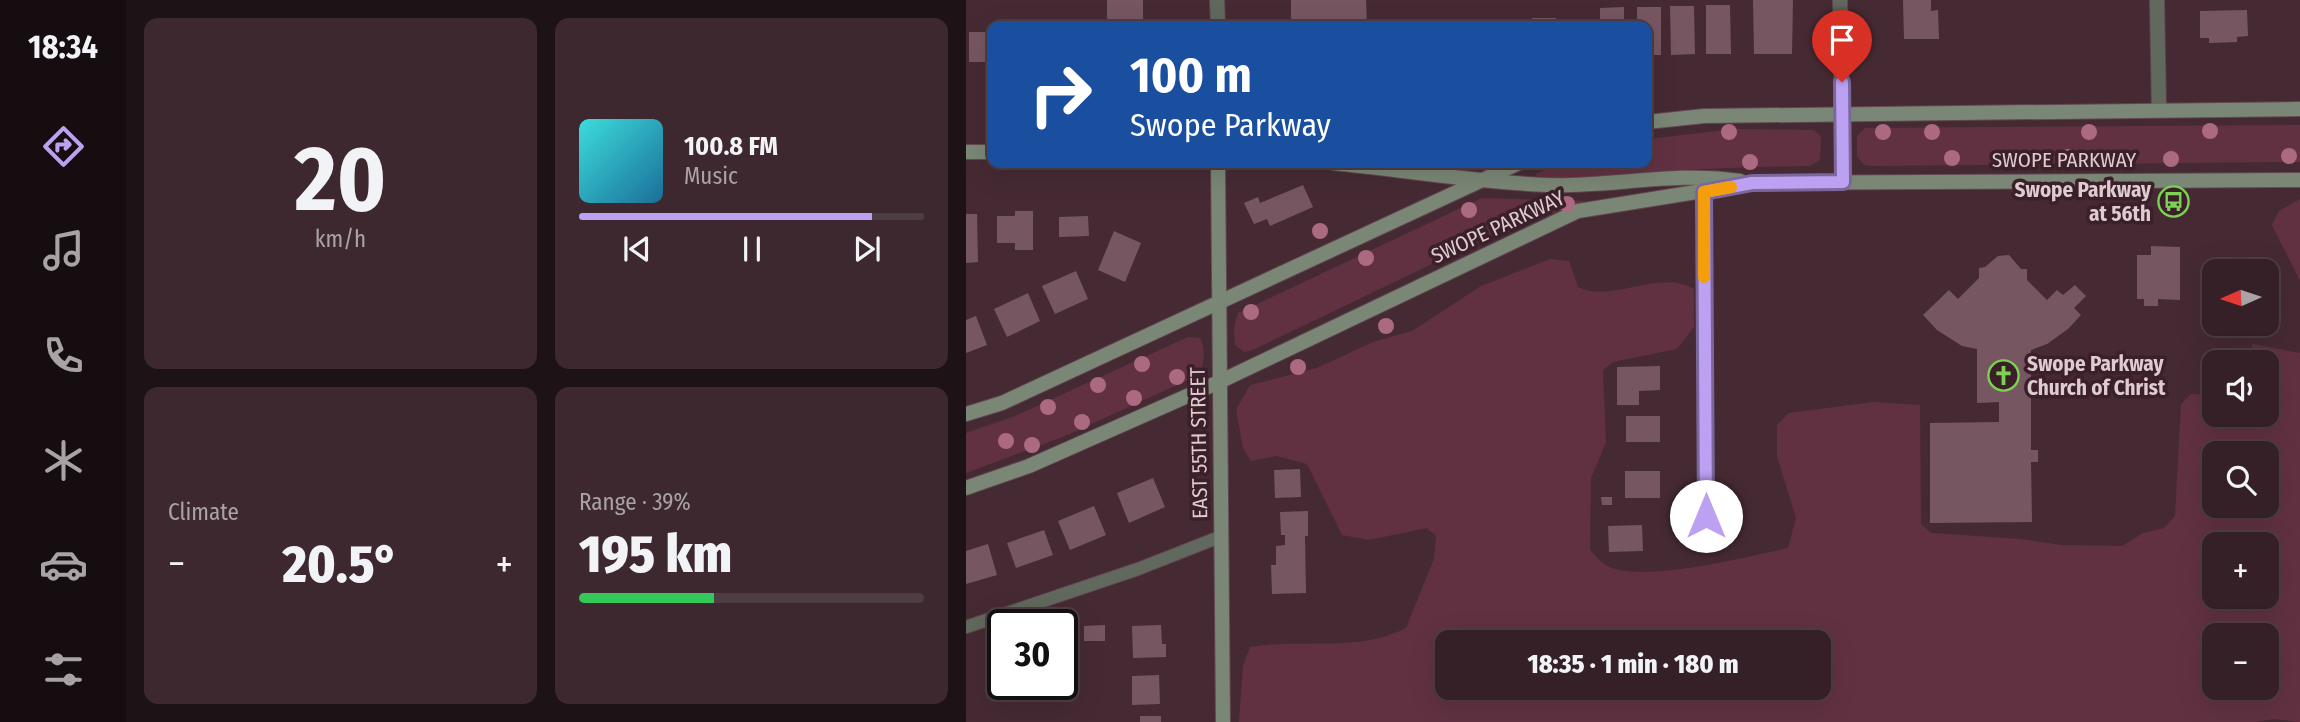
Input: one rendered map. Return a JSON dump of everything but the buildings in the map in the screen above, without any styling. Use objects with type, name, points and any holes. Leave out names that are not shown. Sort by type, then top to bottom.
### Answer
[{"type":"main road","points":[[1652,121],[1704,116],[2300,109]]},
{"type":"main road","points":[[966,152],[987,152]]},
{"type":"main road","name":"EAST 55TH STREET","points":[[1218,168],[1223,722]]},
{"type":"main road","points":[[1382,168],[1549,185],[1712,177],[1752,183]]},
{"type":"main road","points":[[966,415],[1002,403],[1506,168]]},
{"type":"main road","name":"SWOPE PARKWAY","points":[[966,488],[1030,466],[1220,382],[1578,211],[1752,183],[2300,180]]},
{"type":"street","points":[[1217,0],[1217,21]]},
{"type":"street","points":[[1840,0],[1843,182]]},
{"type":"street","points":[[2157,0],[2159,110]]},
{"type":"street","points":[[1704,192],[1707,543]]},
{"type":"lane","points":[[966,627],[1138,569],[1222,536]]},
{"type":"shaded area","points":[[2300,125],[2300,162],[1872,166],[1864,165],[1857,156],[1857,136],[1865,128]]},
{"type":"shaded area","points":[[1736,129],[1814,130],[1821,137],[1820,160],[1810,166],[1677,170],[1564,179],[1539,177],[1535,174],[1550,168],[1652,168],[1652,138]]},
{"type":"shaded area","points":[[1482,198],[1586,201],[1486,238],[1253,350],[1244,352],[1235,345],[1234,328],[1238,313]]},
{"type":"shaded area","points":[[2300,199],[2300,281],[2272,225],[2279,211]]},
{"type":"shaded area","points":[[1550,259],[1569,261],[1578,287],[1591,291],[1606,292],[1666,282],[1694,289],[1694,327],[1677,349],[1613,362],[1603,370],[1606,442],[1591,478],[1590,550],[1604,564],[1621,570],[1642,572],[1695,567],[1788,548],[1796,518],[1777,456],[1777,425],[1789,413],[1873,402],[1920,405],[1921,524],[1931,533],[2021,539],[2061,545],[2122,546],[2143,533],[2164,528],[2175,516],[2181,404],[2191,394],[2202,394],[2202,427],[2279,427],[2279,350],[2250,350],[2253,344],[2300,353],[2300,722],[2274,719],[2256,722],[1239,722],[1243,666],[1250,647],[1349,643],[1387,636],[1406,628],[1434,559],[1436,536],[1427,528],[1369,540],[1342,535],[1307,464],[1277,456],[1251,461],[1243,448],[1236,410],[1250,385],[1317,368],[1373,342],[1412,331],[1481,286]]},
{"type":"shaded area","points":[[1188,337],[1200,338],[1203,347],[1203,363],[1197,376],[1065,436],[966,473],[966,433],[1015,416]]},
{"type":"slow traffic","points":[[1704,277],[1704,192],[1731,187]]},
{"type":"place","name":"Swope Parkway at 56th","points":[[2174,202]]},
{"type":"place","name":"Swope Parkway Church of Christ","points":[[2004,376]]},
{"type":"route","points":[[1706,516],[1704,192],[1752,183],[1843,182],[1842,82]]}]
